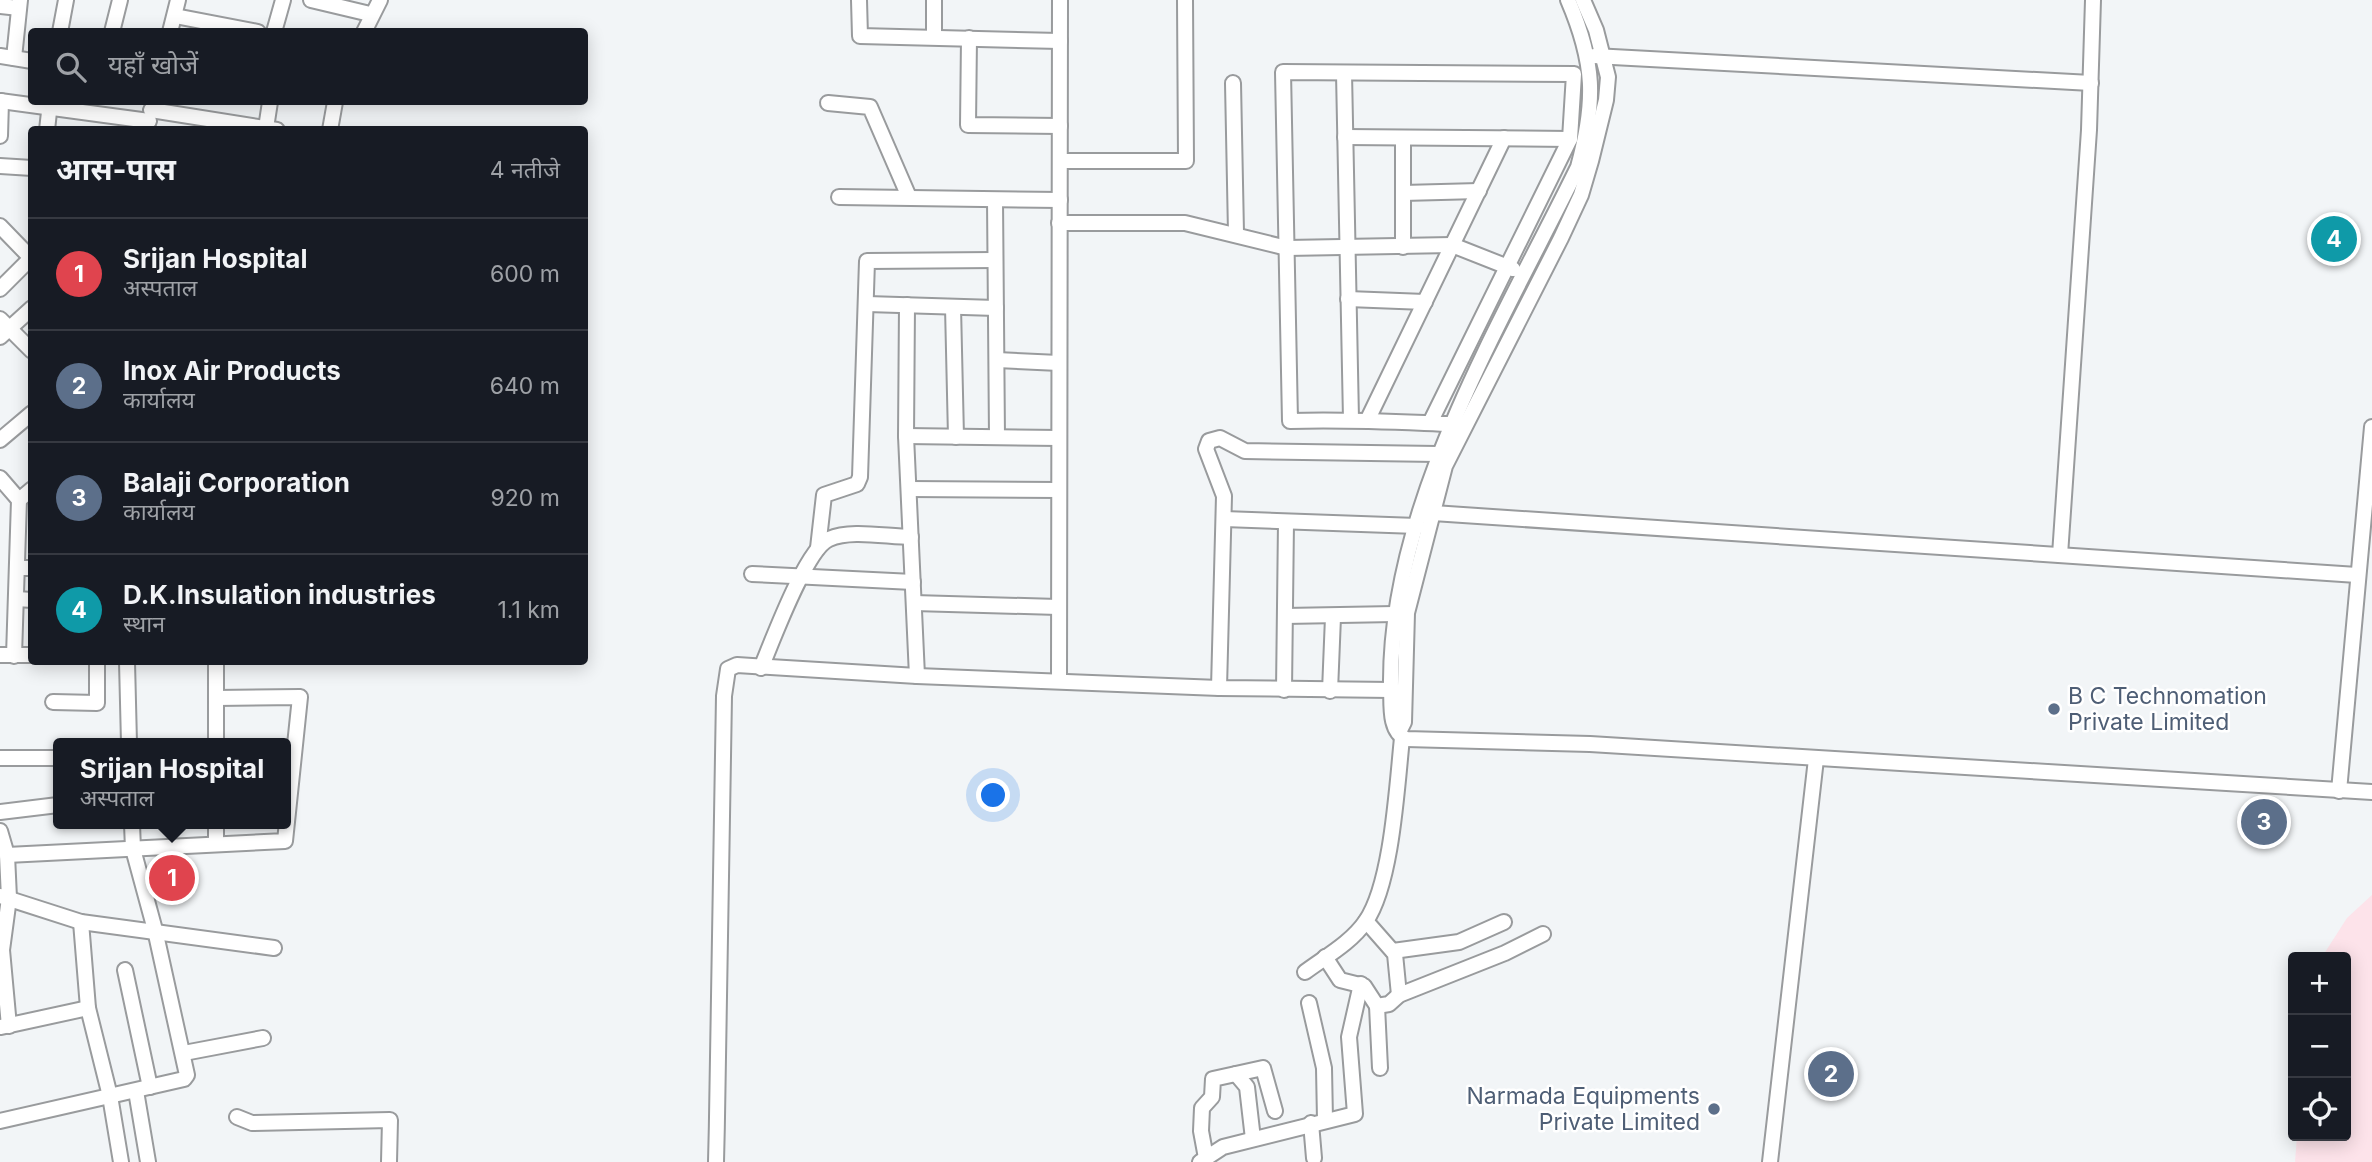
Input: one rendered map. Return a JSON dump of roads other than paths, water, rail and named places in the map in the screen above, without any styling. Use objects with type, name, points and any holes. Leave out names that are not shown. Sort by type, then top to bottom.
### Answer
[{"type":"street","points":[[61,28],[66,0]]},
{"type":"street","points":[[113,28],[120,0]]},
{"type":"street","points":[[171,28],[178,0]]},
{"type":"street","points":[[275,28],[283,0]]},
{"type":"street","points":[[311,0],[370,14]]},
{"type":"street","points":[[365,28],[380,0]]},
{"type":"street","points":[[859,0],[860,36],[1060,41]]},
{"type":"street","points":[[934,0],[934,37]]},
{"type":"street","points":[[1059,680],[1060,0]]},
{"type":"street","points":[[1060,161],[1186,160],[1185,0]]},
{"type":"street","points":[[1401,735],[1392,722],[1395,614],[1437,454],[1581,155],[1590,103],[1591,74],[1583,36],[1568,0]]},
{"type":"street","points":[[1305,972],[1345,943],[1366,921],[1381,890],[1404,722],[1406,612],[1450,452],[1581,195],[1606,100],[1608,76],[1604,57],[1583,0]]},
{"type":"street","points":[[2060,555],[2091,83],[2093,0]]},
{"type":"street","points":[[0,6],[20,4],[7,57],[28,60]]},
{"type":"street","points":[[175,16],[237,28]]},
{"type":"street","points":[[969,38],[968,125],[1060,126]]},
{"type":"street","points":[[1586,56],[2091,83]]},
{"type":"street","points":[[1430,423],[1570,139],[1574,74],[1283,72],[1290,421],[1368,419],[1430,423],[1452,424]]},
{"type":"street","points":[[1344,73],[1351,419]]},
{"type":"street","points":[[1233,83],[1236,233]]},
{"type":"street","points":[[0,136],[0,102],[28,104]]},
{"type":"street","points":[[828,103],[870,107],[909,197]]},
{"type":"street","points":[[270,105],[271,126]]},
{"type":"street","points":[[331,126],[334,105]]},
{"type":"street","points":[[48,126],[50,106],[98,116],[150,116],[243,126]]},
{"type":"street","points":[[1345,137],[1570,139]]},
{"type":"street","points":[[1403,247],[1404,138]]},
{"type":"street","points":[[1368,419],[1504,138]]},
{"type":"street","points":[[0,166],[28,168]]},
{"type":"street","points":[[1403,193],[1479,191]]},
{"type":"street","points":[[839,197],[1060,200]]},
{"type":"street","points":[[995,200],[997,437]]},
{"type":"street","points":[[1059,223],[1185,223],[1236,233],[1287,248],[1452,246],[1526,274]]},
{"type":"street","points":[[0,226],[28,256]]},
{"type":"street","points":[[818,548],[824,495],[857,484],[860,477],[867,261],[995,260]]},
{"type":"street","points":[[0,289],[28,262]]},
{"type":"street","points":[[1348,299],[1425,302]]},
{"type":"street","points":[[867,304],[996,308]]},
{"type":"street","points":[[907,305],[906,436],[917,676]]},
{"type":"street","points":[[953,307],[956,437]]},
{"type":"street","points":[[28,311],[3,328],[28,348]]},
{"type":"street","points":[[996,360],[1059,363]]},
{"type":"street","points":[[0,440],[28,416]]},
{"type":"street","points":[[2339,790],[2372,427]]},
{"type":"street","points":[[906,436],[1059,438]]},
{"type":"street","points":[[1219,688],[1224,496],[1206,444],[1214,438],[1220,438],[1245,451],[1437,454]]},
{"type":"street","points":[[0,478],[19,500],[24,568],[24,600],[7,655],[28,655]]},
{"type":"street","points":[[909,489],[1059,491]]},
{"type":"street","points":[[19,500],[28,492]]},
{"type":"street","points":[[1433,513],[2357,575]]},
{"type":"street","points":[[1224,519],[1417,526]]},
{"type":"street","points":[[1284,690],[1286,522]]},
{"type":"street","points":[[761,668],[800,576],[818,548],[829,539],[849,536],[911,537]]},
{"type":"street","points":[[752,574],[913,582]]},
{"type":"street","points":[[914,603],[1058,607]]},
{"type":"street","points":[[1285,616],[1395,614]]},
{"type":"street","points":[[1331,691],[1333,617]]},
{"type":"street","points":[[53,702],[97,703],[97,665]]},
{"type":"street","points":[[127,665],[129,738]]},
{"type":"street","points":[[216,665],[216,738]]},
{"type":"street","points":[[716,1162],[721,1049],[717,952],[728,669],[737,665],[917,676],[1219,688],[1391,690]]},
{"type":"street","points":[[216,698],[300,697],[291,783]]},
{"type":"street","points":[[1401,735],[2372,792]]},
{"type":"street","points":[[0,758],[53,758]]},
{"type":"street","points":[[1770,1162],[1816,759]]},
{"type":"street","points":[[0,812],[53,806]]},
{"type":"street","points":[[0,1121],[184,1079],[187,1075],[155,930],[133,849],[132,829]]},
{"type":"street","points":[[216,829],[216,844]]},
{"type":"street","points":[[7,855],[285,841],[286,829]]},
{"type":"street","points":[[0,831],[7,855],[2,950],[5,1027],[88,1009]]},
{"type":"street","points":[[5,897],[81,922],[274,948]]},
{"type":"street","points":[[1366,921],[1393,951],[1399,995]]},
{"type":"street","points":[[81,922],[88,1009],[110,1096],[121,1162]]},
{"type":"street","points":[[1393,951],[1459,942],[1504,922]]},
{"type":"street","points":[[1377,1006],[1543,934]]},
{"type":"street","points":[[1325,957],[1340,980],[1361,984],[1377,1006],[1380,1068]]},
{"type":"street","points":[[125,970],[143,1089],[148,1162]]},
{"type":"street","points":[[1275,1111],[1263,1068],[1211,1081],[1212,1097],[1202,1108],[1200,1131],[1203,1160],[1223,1147],[1356,1113],[1349,1037],[1361,984]]},
{"type":"street","points":[[1309,1003],[1324,1068],[1314,1157]]},
{"type":"street","points":[[184,1053],[263,1038]]},
{"type":"street","points":[[1236,1074],[1247,1087],[1253,1139]]},
{"type":"street","points":[[237,1117],[252,1123],[390,1119],[389,1162]]},
{"type":"place","name":"D.K.Insulation industries","points":[[2334,239]]},
{"type":"place","name":"B C Technomation Private Limited","points":[[2054,709]]},
{"type":"place","name":"Balaji Corporation","points":[[2264,822]]},
{"type":"place","name":"Srijan Hospital","points":[[172,878]]},
{"type":"place","name":"Inox Air Products","points":[[1831,1074]]},
{"type":"place","name":"Narmada Equipments Private Limited","points":[[1714,1109]]}]
